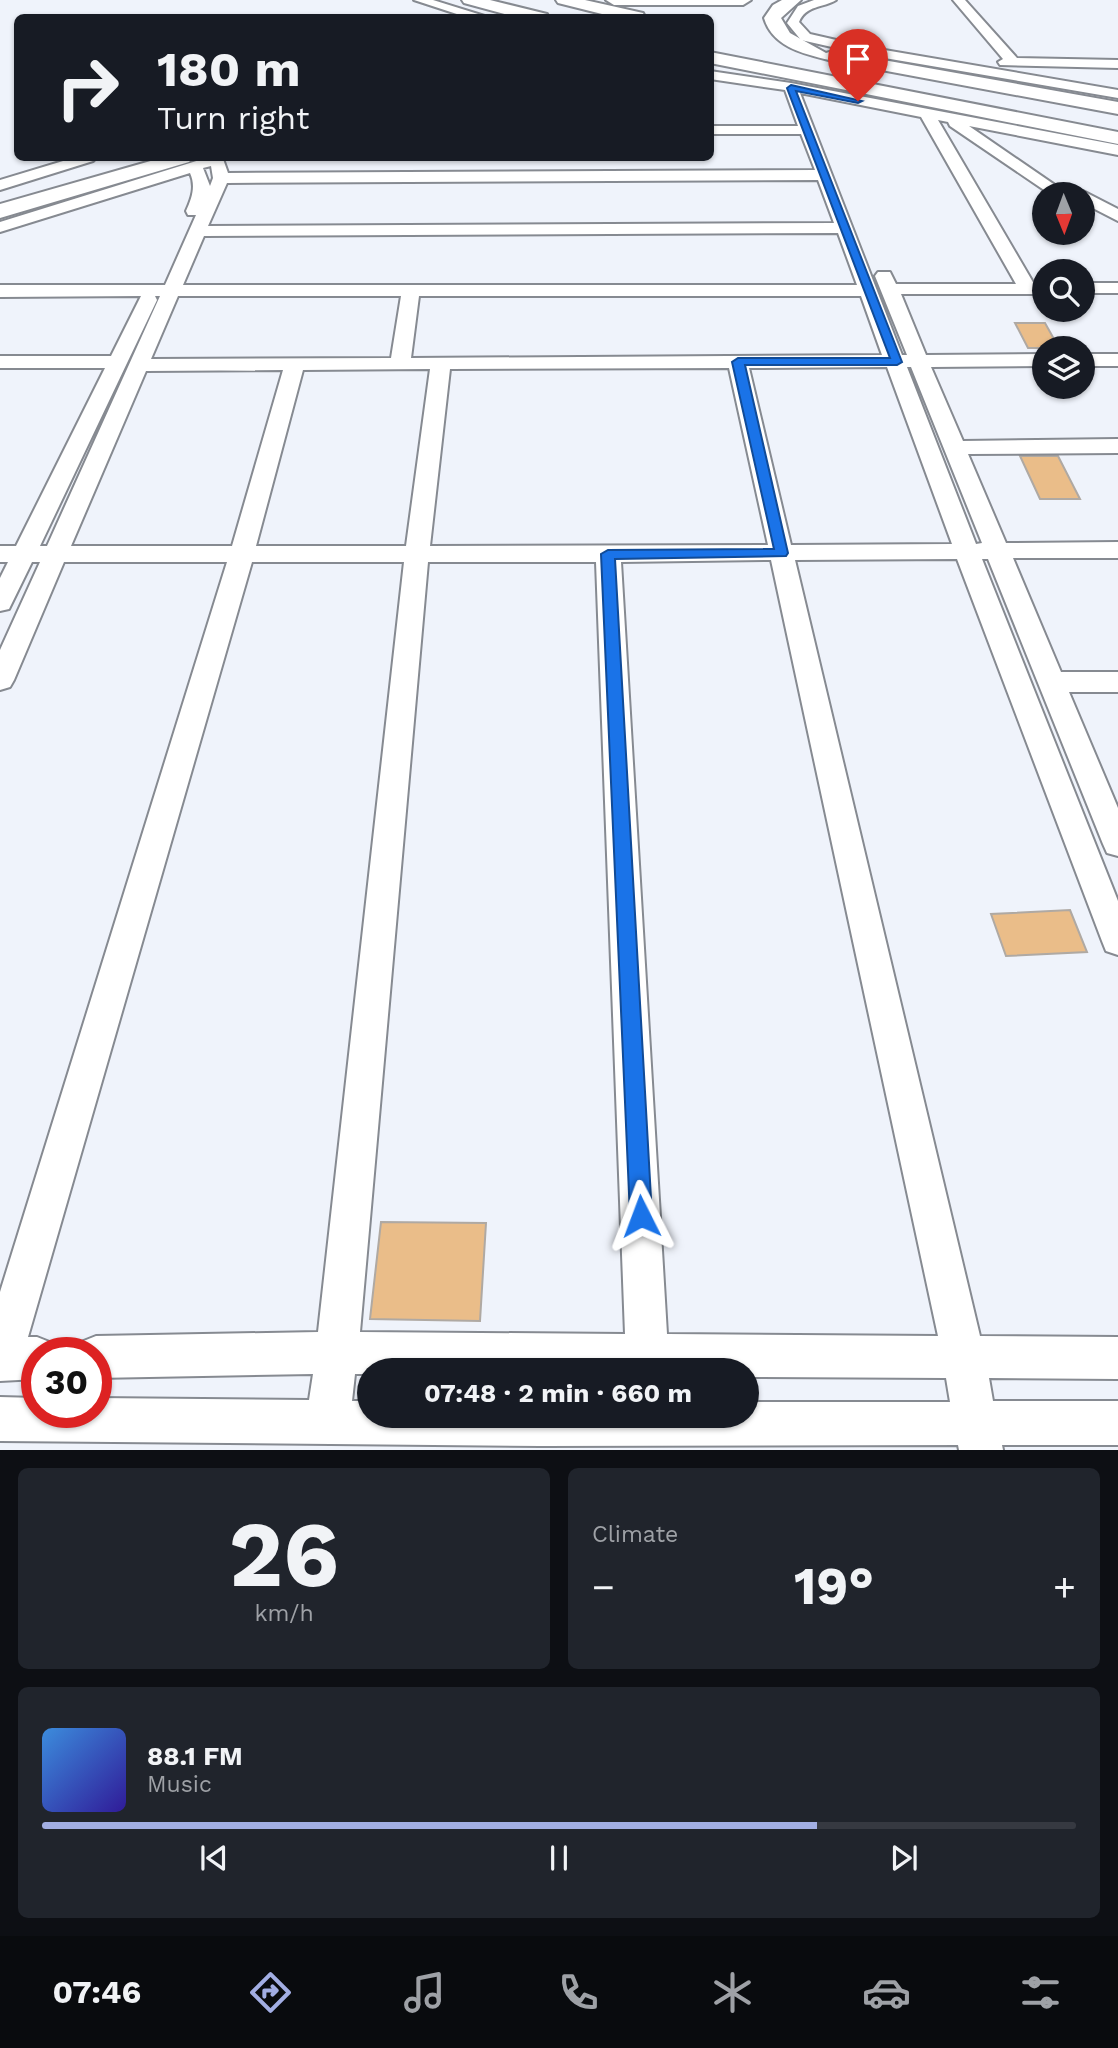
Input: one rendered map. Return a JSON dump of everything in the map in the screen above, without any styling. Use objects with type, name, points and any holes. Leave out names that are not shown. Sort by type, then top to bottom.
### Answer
[{"type":"main road","points":[[470,0],[506,13]]},
{"type":"main road","points":[[564,0],[622,14]]},
{"type":"main road","points":[[614,0],[743,0]]},
{"type":"main road","points":[[675,14],[743,0]]},
{"type":"main road","points":[[722,17],[794,0]]},
{"type":"main road","points":[[794,0],[779,9],[772,18],[773,26],[786,38],[818,54]]},
{"type":"main road","points":[[764,43],[1118,108]]},
{"type":"main road","points":[[714,58],[1118,138]]},
{"type":"main road","points":[[714,66],[772,70]]},
{"type":"main road","points":[[1079,132],[1094,104]]},
{"type":"main road","points":[[0,196],[115,161]]},
{"type":"main road","points":[[0,211],[188,162]]},
{"type":"street","points":[[420,0],[471,14]]},
{"type":"street","points":[[830,0],[806,6],[797,12],[793,23],[797,31],[806,37],[833,44],[1118,94]]},
{"type":"street","points":[[960,0],[1013,62]]},
{"type":"street","points":[[943,65],[1013,62],[1118,64]]},
{"type":"street","points":[[714,76],[1118,150]]},
{"type":"street","points":[[801,90],[808,130],[846,228],[880,290]]},
{"type":"street","points":[[801,90],[908,361],[968,552],[1118,942]]},
{"type":"street","points":[[927,114],[1032,283]]},
{"type":"street","points":[[949,118],[980,142],[1042,182]]},
{"type":"street","points":[[714,130],[808,130]]},
{"type":"street","points":[[1034,134],[1010,140],[1008,144],[1011,150],[1061,182]]},
{"type":"street","points":[[0,185],[78,161]]},
{"type":"street","points":[[0,228],[188,162],[221,165],[825,174]]},
{"type":"street","points":[[0,680],[57,552],[129,363],[163,289],[201,195],[202,181],[188,162]]},
{"type":"street","points":[[163,289],[198,231],[221,165]]},
{"type":"street","points":[[1096,203],[1118,216]]},
{"type":"street","points":[[1096,217],[1118,229]]},
{"type":"street","points":[[198,231],[846,228]]},
{"type":"street","points":[[1095,289],[1118,288]]},
{"type":"street","points":[[400,363],[411,289]]},
{"type":"street","points":[[0,291],[1032,289]]},
{"type":"street","points":[[0,362],[1032,360]]},
{"type":"street","points":[[1095,360],[1118,360]]},
{"type":"street","points":[[908,361],[955,448],[1118,846],[1081,848]]},
{"type":"street","points":[[738,362],[964,1359],[978,1436]]},
{"type":"street","points":[[0,603],[12,554],[129,363]]},
{"type":"street","points":[[21,1358],[0,1359],[242,554],[295,363]]},
{"type":"street","points":[[327,1421],[337,1353],[417,554],[441,363]]},
{"type":"street","points":[[955,448],[1118,446]]},
{"type":"street","points":[[12,554],[608,554],[1118,550]]},
{"type":"street","points":[[608,554],[648,1358]]},
{"type":"street","points":[[1052,682],[1118,682]]},
{"type":"street","points":[[112,1357],[337,1353],[510,1358]]},
{"type":"street","points":[[759,1361],[1118,1358]]},
{"type":"street","points":[[0,1419],[327,1421],[978,1436],[1118,1423]]},
{"type":"building","points":[[1015,323],[1045,323],[1052,336],[1032,336],[1032,348],[1028,348]]},
{"type":"building","points":[[1020,456],[1058,456],[1080,499],[1040,499]]},
{"type":"building","points":[[1070,910],[1087,952],[1006,956],[991,914]]},
{"type":"building","points":[[381,1222],[486,1223],[480,1321],[370,1319]]},
{"type":"route","points":[[641,1216],[608,554],[782,553],[738,362],[897,362],[791,88],[858,101]]}]
